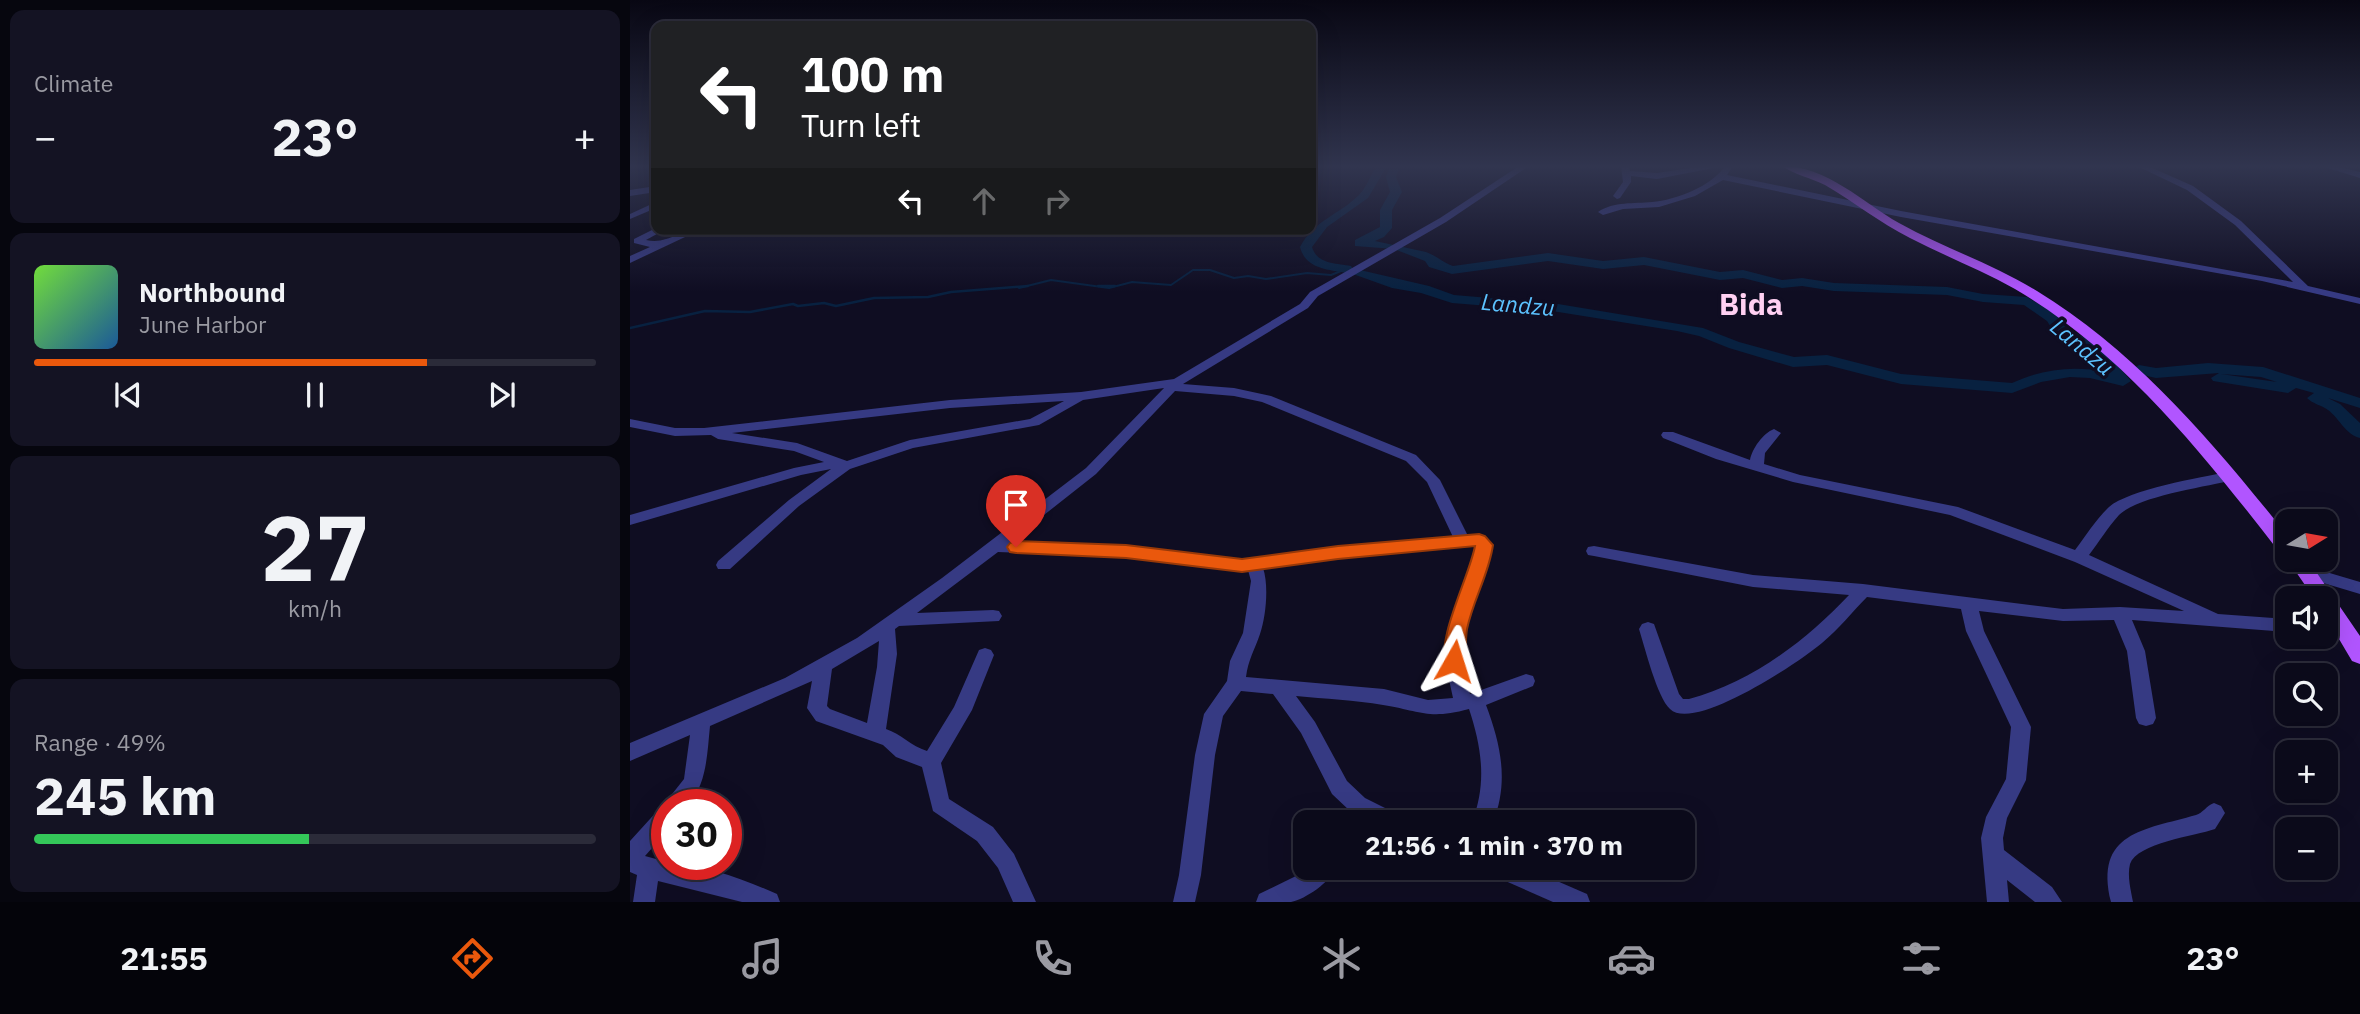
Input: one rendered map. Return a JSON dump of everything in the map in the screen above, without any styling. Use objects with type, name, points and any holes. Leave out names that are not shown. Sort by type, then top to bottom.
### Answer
[{"type":"main road","points":[[1869,208],[1927,243],[2016,284],[2062,314],[2112,354],[2172,412],[2275,534]]},
{"type":"main road","points":[[2338,633],[2360,655]]},
{"type":"street","points":[[631,217],[650,208]]},
{"type":"street","points":[[630,752],[823,667],[891,623],[1091,471],[1174,385],[1304,306],[1314,294],[1461,208]]},
{"type":"street","points":[[1603,212],[1618,208]]},
{"type":"street","points":[[1876,208],[2303,286],[2360,302]]},
{"type":"street","points":[[2218,208],[2257,239],[2303,286]]},
{"type":"street","points":[[631,217],[651,217]]},
{"type":"street","points":[[651,234],[637,242],[660,246]]},
{"type":"street","points":[[630,260],[684,235]]},
{"type":"street","points":[[630,423],[675,432],[704,432],[950,404],[1081,396],[1174,385],[1200,388],[1275,401],[1293,411],[1411,458],[1433,480],[1462,541]]},
{"type":"street","points":[[630,520],[799,471],[843,464],[910,444],[1034,422],[1081,396]]},
{"type":"street","points":[[704,432],[797,447],[843,464]]},
{"type":"street","points":[[1756,467],[1758,453],[1774,433]]},
{"type":"street","points":[[1668,435],[1756,467],[1822,485],[1948,509],[2081,558],[2225,622]]},
{"type":"street","points":[[724,565],[784,511],[843,464]]},
{"type":"street","points":[[2081,558],[2081,554],[2115,510],[2157,492],[2228,477]]},
{"type":"street","points":[[994,546],[1126,551],[1218,564],[1254,564],[1338,552],[1479,540],[1484,545],[1481,563],[1458,628],[1454,661],[1490,751],[1494,784],[1489,810]]},
{"type":"street","points":[[1594,551],[1753,581],[1863,590],[2063,615],[2120,613],[2275,623]]},
{"type":"street","points":[[1184,902],[1190,875],[1205,755],[1214,714],[1236,683],[1240,661],[1252,633],[1259,582],[1254,564]]},
{"type":"street","points":[[2318,572],[2360,588]]},
{"type":"street","points":[[1648,629],[1674,702],[1683,708],[1690,708],[1732,691],[1809,645],[1863,590]]},
{"type":"street","points":[[1968,603],[1975,631],[2021,727],[2016,780],[1997,817],[1993,855],[1998,902]]},
{"type":"street","points":[[2120,613],[2136,651],[2146,718]]},
{"type":"street","points":[[891,623],[993,617]]},
{"type":"street","points":[[876,733],[877,713],[890,646],[891,623]]},
{"type":"street","points":[[985,654],[962,710],[931,762],[940,804],[985,834],[1006,861],[1025,902]]},
{"type":"street","points":[[823,667],[817,708],[822,715],[890,739],[903,751],[931,762]]},
{"type":"street","points":[[1236,683],[1384,697],[1428,708],[1469,702],[1506,692],[1526,681]]},
{"type":"street","points":[[1280,689],[1308,727],[1331,777],[1354,810]]},
{"type":"street","points":[[689,789],[694,779],[701,722]]},
{"type":"street","points":[[2122,902],[2118,870],[2124,852],[2137,843],[2207,822],[2214,813]]},
{"type":"street","points":[[651,833],[633,854],[631,862],[649,869],[702,879],[769,902]]},
{"type":"street","points":[[1993,855],[2051,902]]},
{"type":"street","points":[[644,902],[649,869]]},
{"type":"street","points":[[1267,902],[1309,880]]},
{"type":"street","points":[[1529,880],[1579,902]]},
{"type":"waterway","name":"Landzu","points":[[1316,231],[1347,208]]},
{"type":"waterway","name":"Landzu","points":[[1387,208],[1386,228],[1380,234],[1359,243],[1391,246]]},
{"type":"waterway","name":"Landzu","points":[[1313,235],[1306,247],[1309,257],[1317,263],[1346,269]]},
{"type":"waterway","name":"Landzu","points":[[1360,274],[1397,285],[1424,289],[1452,299],[1552,307],[1703,332],[1734,345],[1793,362],[1827,360],[1901,379],[2012,388],[2036,378],[2070,373],[2101,375],[2123,381],[2085,344],[2059,329],[2052,318],[2027,301],[1983,298],[1947,291],[1834,287],[1802,282],[1782,284],[1743,274],[1720,276],[1644,261],[1603,265],[1548,257],[1452,270],[1434,264],[1430,258],[1400,249]]},
{"type":"waterway","points":[[1027,286],[1051,280],[1109,288],[1132,282],[1171,285],[1193,270],[1210,270],[1234,278],[1248,276],[1266,279],[1307,273],[1331,275],[1346,269]]},
{"type":"waterway","points":[[630,328],[705,311],[750,312],[793,304],[798,306],[824,303],[836,306],[874,298],[928,297],[951,292],[1027,286]]},
{"type":"waterway","points":[[1019,288],[1027,286]]},
{"type":"waterway","points":[[1098,286],[1115,286]]},
{"type":"waterway","name":"Landzu","points":[[2139,370],[2156,373],[2208,368],[2263,372],[2360,403]]},
{"type":"waterway","name":"Landzu","points":[[2219,378],[2288,388]]},
{"type":"waterway","name":"Landzu","points":[[2315,398],[2334,407],[2360,433]]},
{"type":"district","name":"Bida","points":[[1751,305]]},
{"type":"route","points":[[1016,547],[1126,551],[1242,565],[1338,552],[1483,541],[1481,563],[1458,628],[1454,661]]}]
